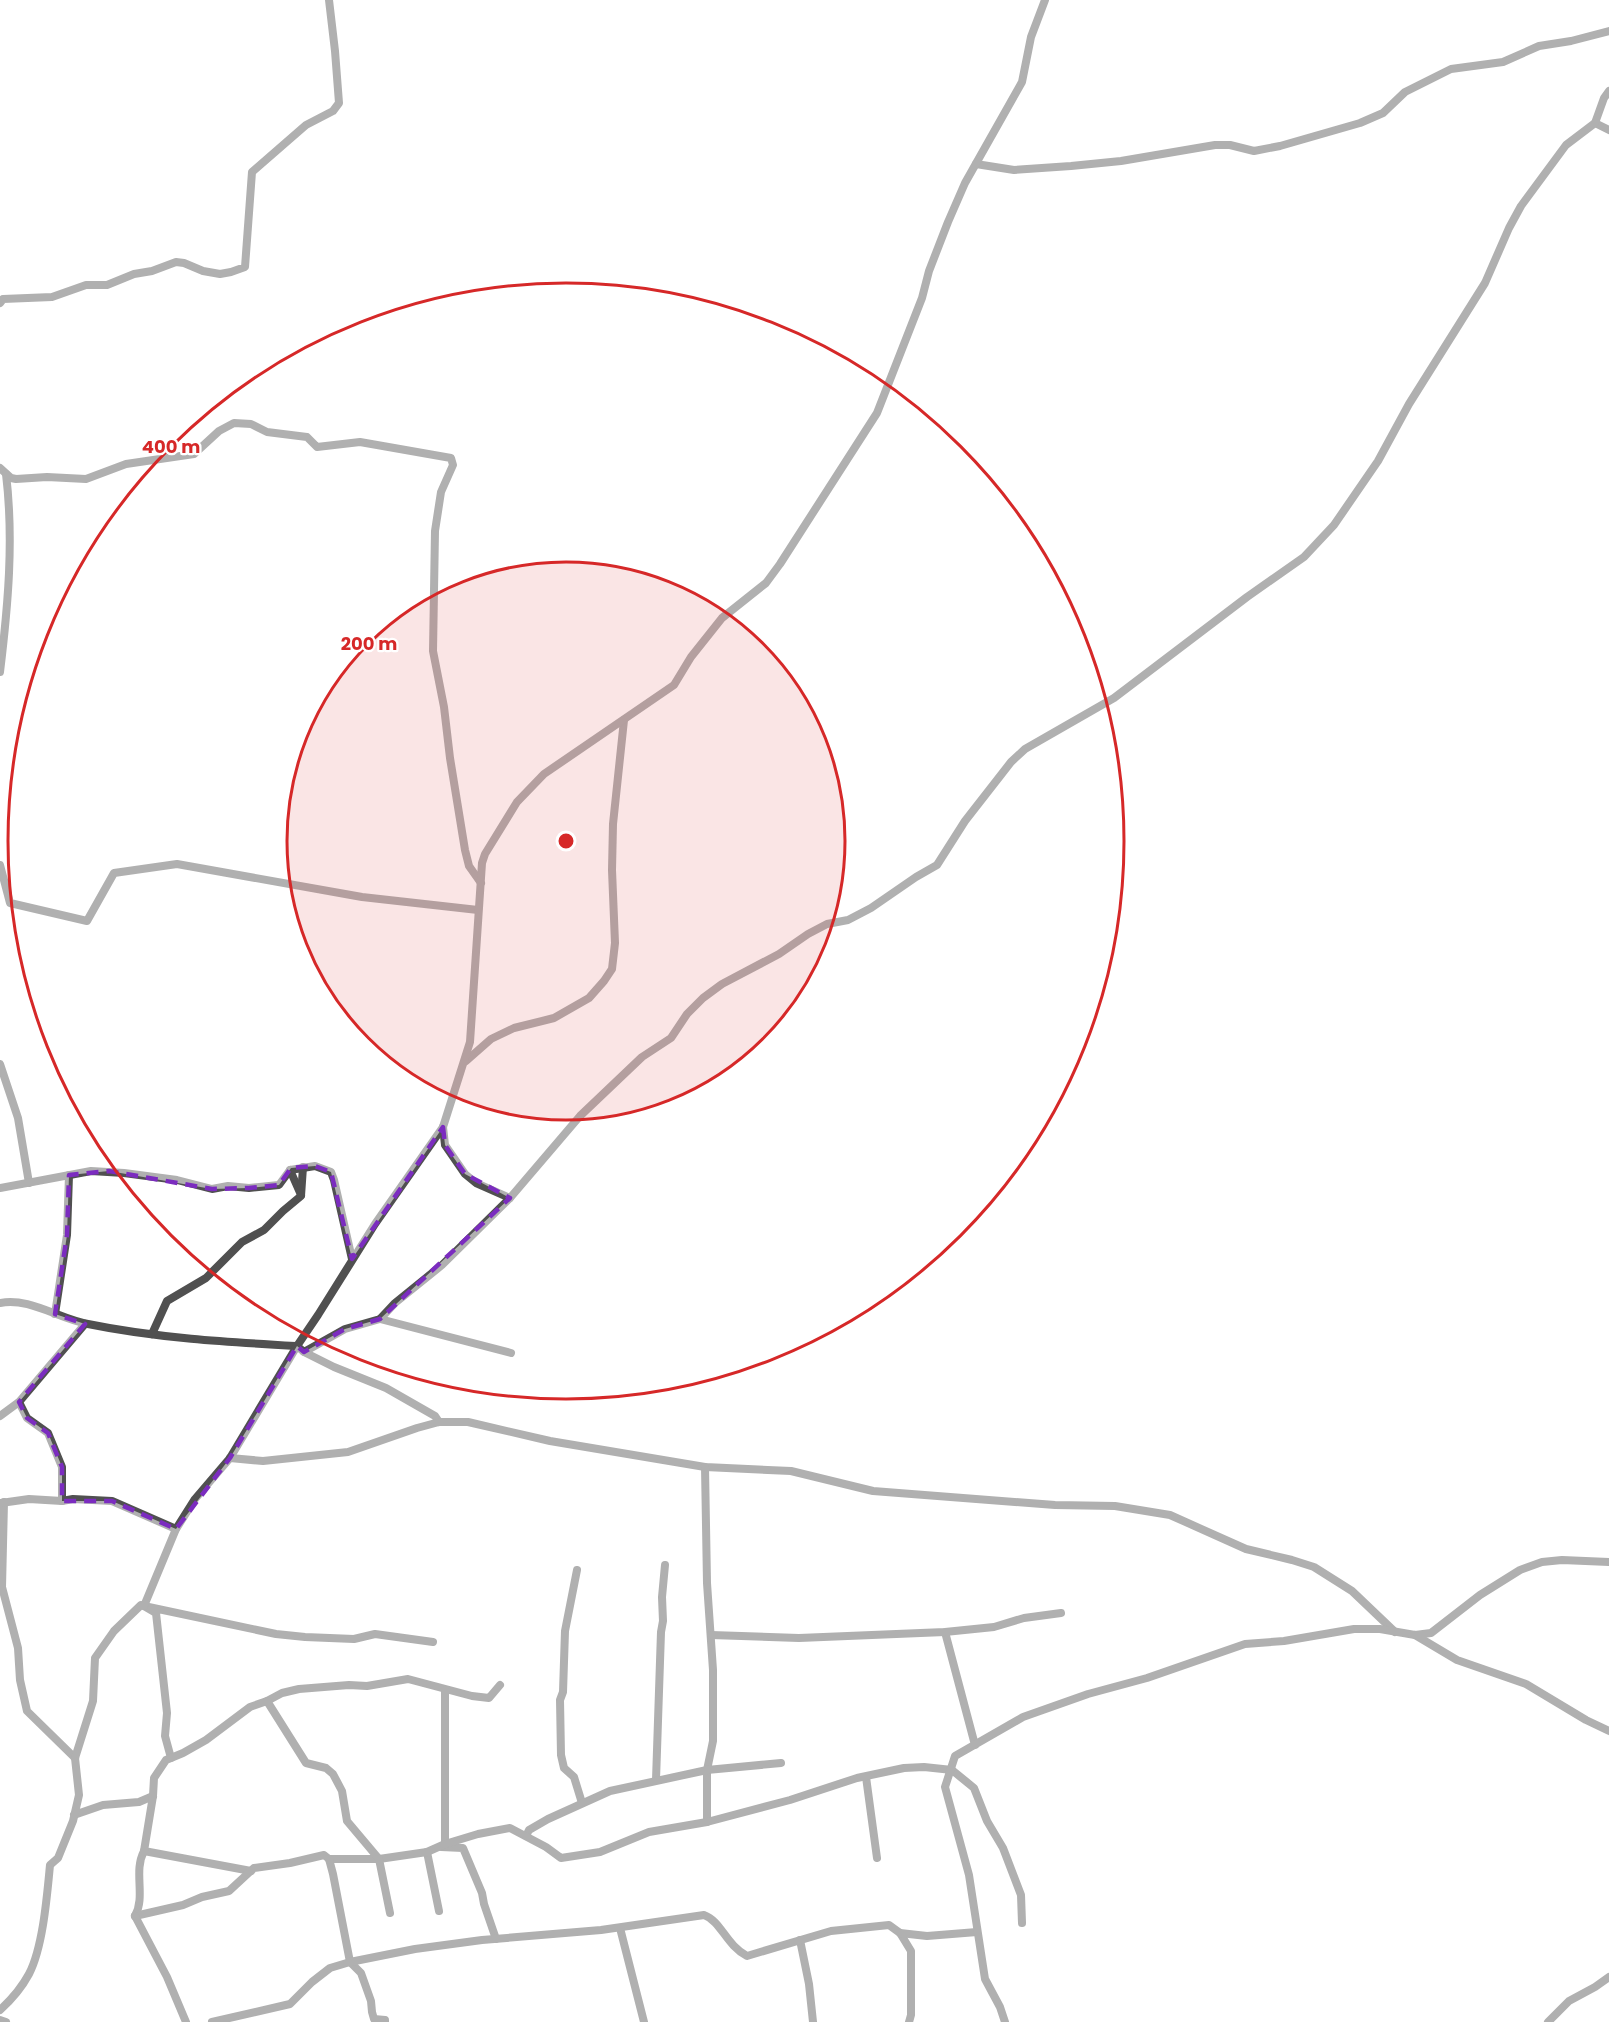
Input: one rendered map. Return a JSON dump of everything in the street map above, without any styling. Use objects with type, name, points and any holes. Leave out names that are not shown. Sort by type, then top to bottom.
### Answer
[{"type":"street","points":[[0,303],[3,299],[52,297],[86,285],[107,285],[177,262],[184,262],[203,271],[220,274],[245,267],[252,172],[306,125],[333,111],[339,104],[329,0]]},
{"type":"street","points":[[144,1606],[176,1529],[195,1499],[230,1458],[352,1259],[443,1127],[470,1042],[478,910],[482,863],[485,854],[517,802],[544,774],[674,685],[691,657],[722,618],[766,583],[877,413],[922,298],[929,271],[948,222],[976,164],[1022,82],[1031,37],[1045,0]]},
{"type":"street","points":[[976,164],[1014,170],[1120,161],[1215,145],[1230,145],[1251,151],[1280,146],[1377,117],[1405,92],[1451,69],[1503,62],[1539,46],[1571,41],[1609,31]]},
{"type":"street","points":[[380,1319],[395,1303],[442,1265],[510,1198],[580,1116],[642,1057],[671,1038],[687,1014],[704,998],[722,984],[780,954],[808,934],[827,924],[848,920],[871,908],[937,865],[965,821],[1011,762],[1025,749],[1114,698],[1247,597],[1304,557],[1334,525],[1378,461],[1409,404],[1485,283],[1521,206],[1566,145],[1596,123],[1604,98],[1609,91]]},
{"type":"street","points":[[1596,123],[1609,130]]},
{"type":"street","points":[[3,470],[11,478],[16,479],[47,477],[86,479],[126,464],[194,454],[219,431],[234,423],[251,424],[267,432],[308,437],[317,447],[360,442],[451,458],[453,465],[441,492],[435,531],[433,651],[444,707],[465,850],[469,866],[481,883]]},
{"type":"street","points":[[0,672],[9,594],[10,512],[3,470]]},
{"type":"street","points":[[465,1061],[491,1039],[514,1028],[554,1018],[589,998],[612,969],[615,944],[613,824],[624,720]]},
{"type":"street","points":[[0,866],[10,903],[87,921],[114,873],[177,864],[362,897],[478,910]]},
{"type":"street","points":[[0,1064],[18,1118],[29,1183]]},
{"type":"street","points":[[443,1127],[445,1145],[465,1174],[476,1183],[510,1198]]},
{"type":"street","points":[[0,1188],[91,1171],[177,1180],[212,1189],[228,1186],[249,1188],[279,1185],[290,1170],[315,1166],[331,1172],[352,1259]]},
{"type":"street","points":[[152,1334],[167,1301],[206,1278],[243,1242],[264,1230],[301,1197],[303,1167]]},
{"type":"street","points":[[290,1170],[301,1197]]},
{"type":"street","points":[[55,1314],[67,1234],[69,1175]]},
{"type":"street","points":[[0,1303],[13,1300],[86,1324],[152,1334],[202,1340],[297,1346],[334,1367],[386,1388],[435,1416],[439,1422]]},
{"type":"street","points":[[304,1352],[345,1329],[380,1319],[511,1353]]},
{"type":"street","points":[[0,1416],[19,1402],[86,1324]]},
{"type":"street","points":[[19,1402],[27,1418],[48,1433],[63,1467],[62,1501]]},
{"type":"street","points":[[230,1458],[263,1461],[348,1452],[439,1422],[468,1422],[550,1441],[705,1467],[790,1471],[873,1491],[1055,1505],[1115,1506],[1170,1515],[1246,1550],[1292,1560],[1314,1568],[1352,1591],[1395,1632]]},
{"type":"street","points":[[705,1467],[713,1741],[707,1770],[707,1822]]},
{"type":"street","points":[[75,1758],[27,1711],[20,1680],[18,1648],[2,1587],[2,1502],[29,1499],[112,1501],[176,1529]]},
{"type":"street","points":[[1005,2022],[985,1979],[969,1875],[945,1788],[955,1756],[1023,1717],[1245,1644],[1284,1641],[1354,1629],[1380,1629],[1415,1635],[1435,1632],[1480,1595],[1520,1570],[1542,1562],[1562,1560],[1609,1562]]},
{"type":"street","points":[[656,1780],[665,1565]]},
{"type":"street","points":[[577,1570],[565,1631],[563,1692],[560,1700],[561,1755],[564,1768],[574,1777],[582,1803]]},
{"type":"street","points":[[0,2010],[28,1975],[32,1966],[39,1937],[50,1865],[58,1858],[70,1832],[78,1795],[75,1758],[93,1701],[95,1658],[114,1631],[141,1605],[276,1634],[354,1639],[375,1634],[433,1642]]},
{"type":"street","points":[[144,1606],[156,1613],[167,1713],[165,1736],[171,1758]]},
{"type":"street","points":[[711,1635],[799,1638],[945,1632],[994,1627],[1024,1618],[1061,1613]]},
{"type":"street","points":[[945,1632],[975,1745]]},
{"type":"street","points":[[1415,1635],[1456,1660],[1526,1684],[1609,1731]]},
{"type":"street","points":[[135,1916],[140,1898],[139,1859],[144,1851],[154,1778],[166,1760],[206,1740],[250,1707],[299,1689],[367,1686],[408,1680],[489,1698],[500,1686]]},
{"type":"street","points":[[442,1845],[445,1690]]},
{"type":"street","points":[[267,1701],[306,1763],[330,1770],[342,1791],[347,1821],[379,1859],[390,1913]]},
{"type":"street","points":[[526,1836],[529,1830],[610,1791],[707,1770],[781,1763]]},
{"type":"street","points":[[135,1916],[229,1891],[254,1868],[324,1855],[329,1859],[379,1859],[427,1852],[478,1834],[510,1828],[546,1847],[561,1858],[600,1852],[648,1832],[707,1822],[790,1800],[857,1778],[904,1768],[924,1767],[951,1770],[974,1788],[987,1821],[1003,1848],[1022,1895],[1022,1923]]},
{"type":"street","points":[[866,1777],[877,1858]]},
{"type":"street","points":[[74,1815],[103,1805],[139,1802],[153,1796]]},
{"type":"street","points":[[442,1845],[463,1848],[482,1893],[496,1939]]},
{"type":"street","points":[[144,1851],[251,1871]]},
{"type":"street","points":[[427,1852],[439,1911]]},
{"type":"street","points":[[329,1859],[350,1962],[361,1973],[371,2001],[374,2019],[385,2020],[385,2022]]},
{"type":"street","points":[[212,2022],[290,2004],[330,1968],[350,1962],[415,1949],[621,1928],[704,1915],[717,1924],[736,1951],[747,1956],[831,1931],[889,1924],[900,1934],[911,1951],[909,2022]]},
{"type":"street","points":[[135,1916],[167,1977],[186,2022]]},
{"type":"street","points":[[621,1928],[644,2022]]},
{"type":"street","points":[[900,1934],[927,1936],[977,1932]]},
{"type":"street","points":[[800,1940],[809,1984],[813,2022]]},
{"type":"street","points":[[1548,2022],[1569,2001],[1596,1987],[1609,1977]]},
{"type":"street","points":[[0,2020],[6,2022]]},
{"type":"highlighted area","points":[[443,1127],[445,1145],[465,1174],[510,1198],[380,1319],[345,1329],[304,1352],[297,1346],[230,1458],[176,1529],[112,1501],[62,1501],[62,1467],[48,1433],[27,1418],[19,1402],[85,1324],[55,1314],[67,1235],[69,1175],[109,1171],[212,1189],[249,1188],[279,1185],[291,1168],[315,1166],[331,1172],[352,1259]]}]
